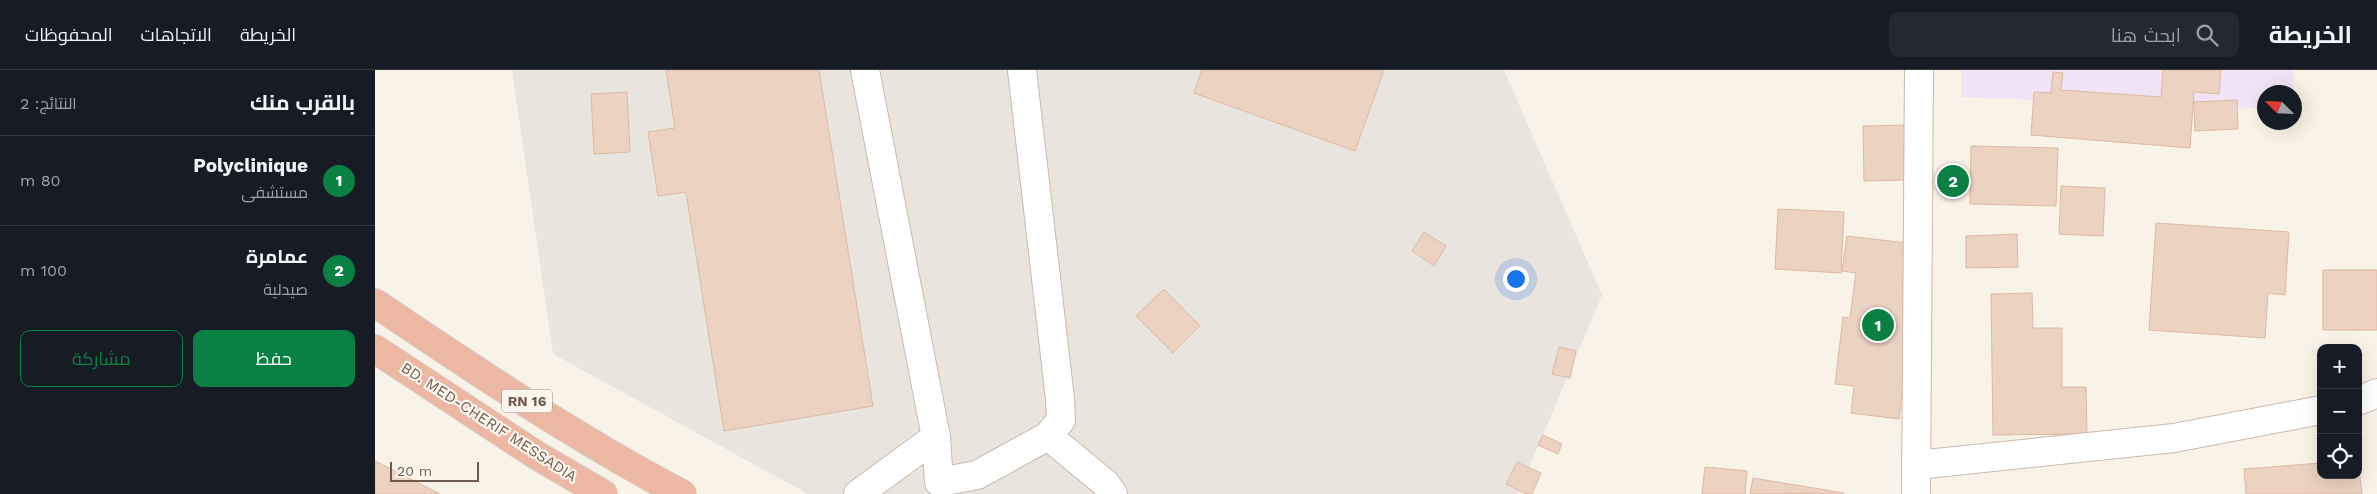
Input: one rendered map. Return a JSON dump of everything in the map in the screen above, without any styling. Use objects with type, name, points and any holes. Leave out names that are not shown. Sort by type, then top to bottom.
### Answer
[{"type":"highway","name":"RN 16","points":[[375,303],[463,362],[647,476],[682,494]]},
{"type":"highway","name":"BD. MED-CHERIF MESSADIA","points":[[375,349],[536,455],[603,494]]},
{"type":"street","points":[[865,70],[936,438],[939,482],[977,474],[1048,436],[1061,420],[1022,70]]},
{"type":"street","points":[[1916,494],[1919,70]]},
{"type":"street","points":[[2362,399],[2377,393]]},
{"type":"street","points":[[1917,465],[2174,438],[2317,411]]},
{"type":"street","points":[[1048,436],[1105,483],[1113,494]]},
{"type":"street","points":[[858,494],[936,438]]},
{"type":"shaded area","points":[[512,70],[1504,70],[1602,295],[1518,494],[808,494],[553,354]]},
{"type":"shaded area","points":[[1961,70],[2293,70],[2294,85],[2257,85],[2257,108],[1961,97]]},
{"type":"building","points":[[666,70],[819,70],[873,406],[724,431],[686,192],[658,196],[648,132],[675,128]]},
{"type":"building","points":[[1202,70],[1384,70],[1355,151],[1194,93]]},
{"type":"building","points":[[2163,70],[2221,70],[2219,94],[2194,92],[2190,148],[2031,135],[2034,92],[2051,93],[2053,72],[2063,73],[2061,90],[2161,97]]},
{"type":"building","points":[[627,92],[630,152],[594,154],[591,94]]},
{"type":"building","points":[[2237,100],[2238,129],[2195,131],[2194,102]]},
{"type":"building","points":[[1909,125],[1909,180],[1864,181],[1863,126]]},
{"type":"building","points":[[1971,146],[2058,148],[2056,206],[1970,204]]},
{"type":"building","points":[[2061,186],[2105,188],[2103,236],[2059,234]]},
{"type":"building","points":[[1778,209],[1844,212],[1841,273],[1775,269]]},
{"type":"building","points":[[2156,223],[2289,232],[2285,295],[2268,293],[2265,338],[2149,330]]},
{"type":"building","points":[[1424,232],[1446,246],[1434,266],[1412,251]]},
{"type":"building","points":[[2017,234],[2018,267],[1966,268],[1966,236]]},
{"type":"building","points":[[1847,236],[1924,245],[1899,419],[1851,413],[1854,386],[1835,384],[1843,317],[1850,318],[1856,273],[1842,271]]},
{"type":"building","points":[[2323,270],[2377,270],[2377,330],[2323,330]]},
{"type":"building","points":[[1164,289],[1200,326],[1173,353],[1136,316]]},
{"type":"building","points":[[2032,293],[2033,328],[2062,328],[2062,387],[2086,387],[2087,434],[1993,435],[1991,294]]},
{"type":"building","points":[[1559,347],[1576,351],[1570,378],[1552,374]]},
{"type":"building","points":[[1543,435],[1562,444],[1558,454],[1538,445]]},
{"type":"building","points":[[375,461],[440,494],[375,494]]},
{"type":"building","points":[[1517,462],[1541,473],[1532,494],[1526,494],[1506,484]]},
{"type":"building","points":[[2317,463],[2317,479],[2360,479],[2362,494],[2246,494],[2244,469]]},
{"type":"building","points":[[1705,467],[1747,471],[1745,494],[1702,494]]},
{"type":"building","points":[[1753,478],[1844,493],[1750,494]]},
{"type":"place","name":"عمامرة","points":[[1953,181]]},
{"type":"place","name":"Polyclinique","points":[[1878,325]]}]
